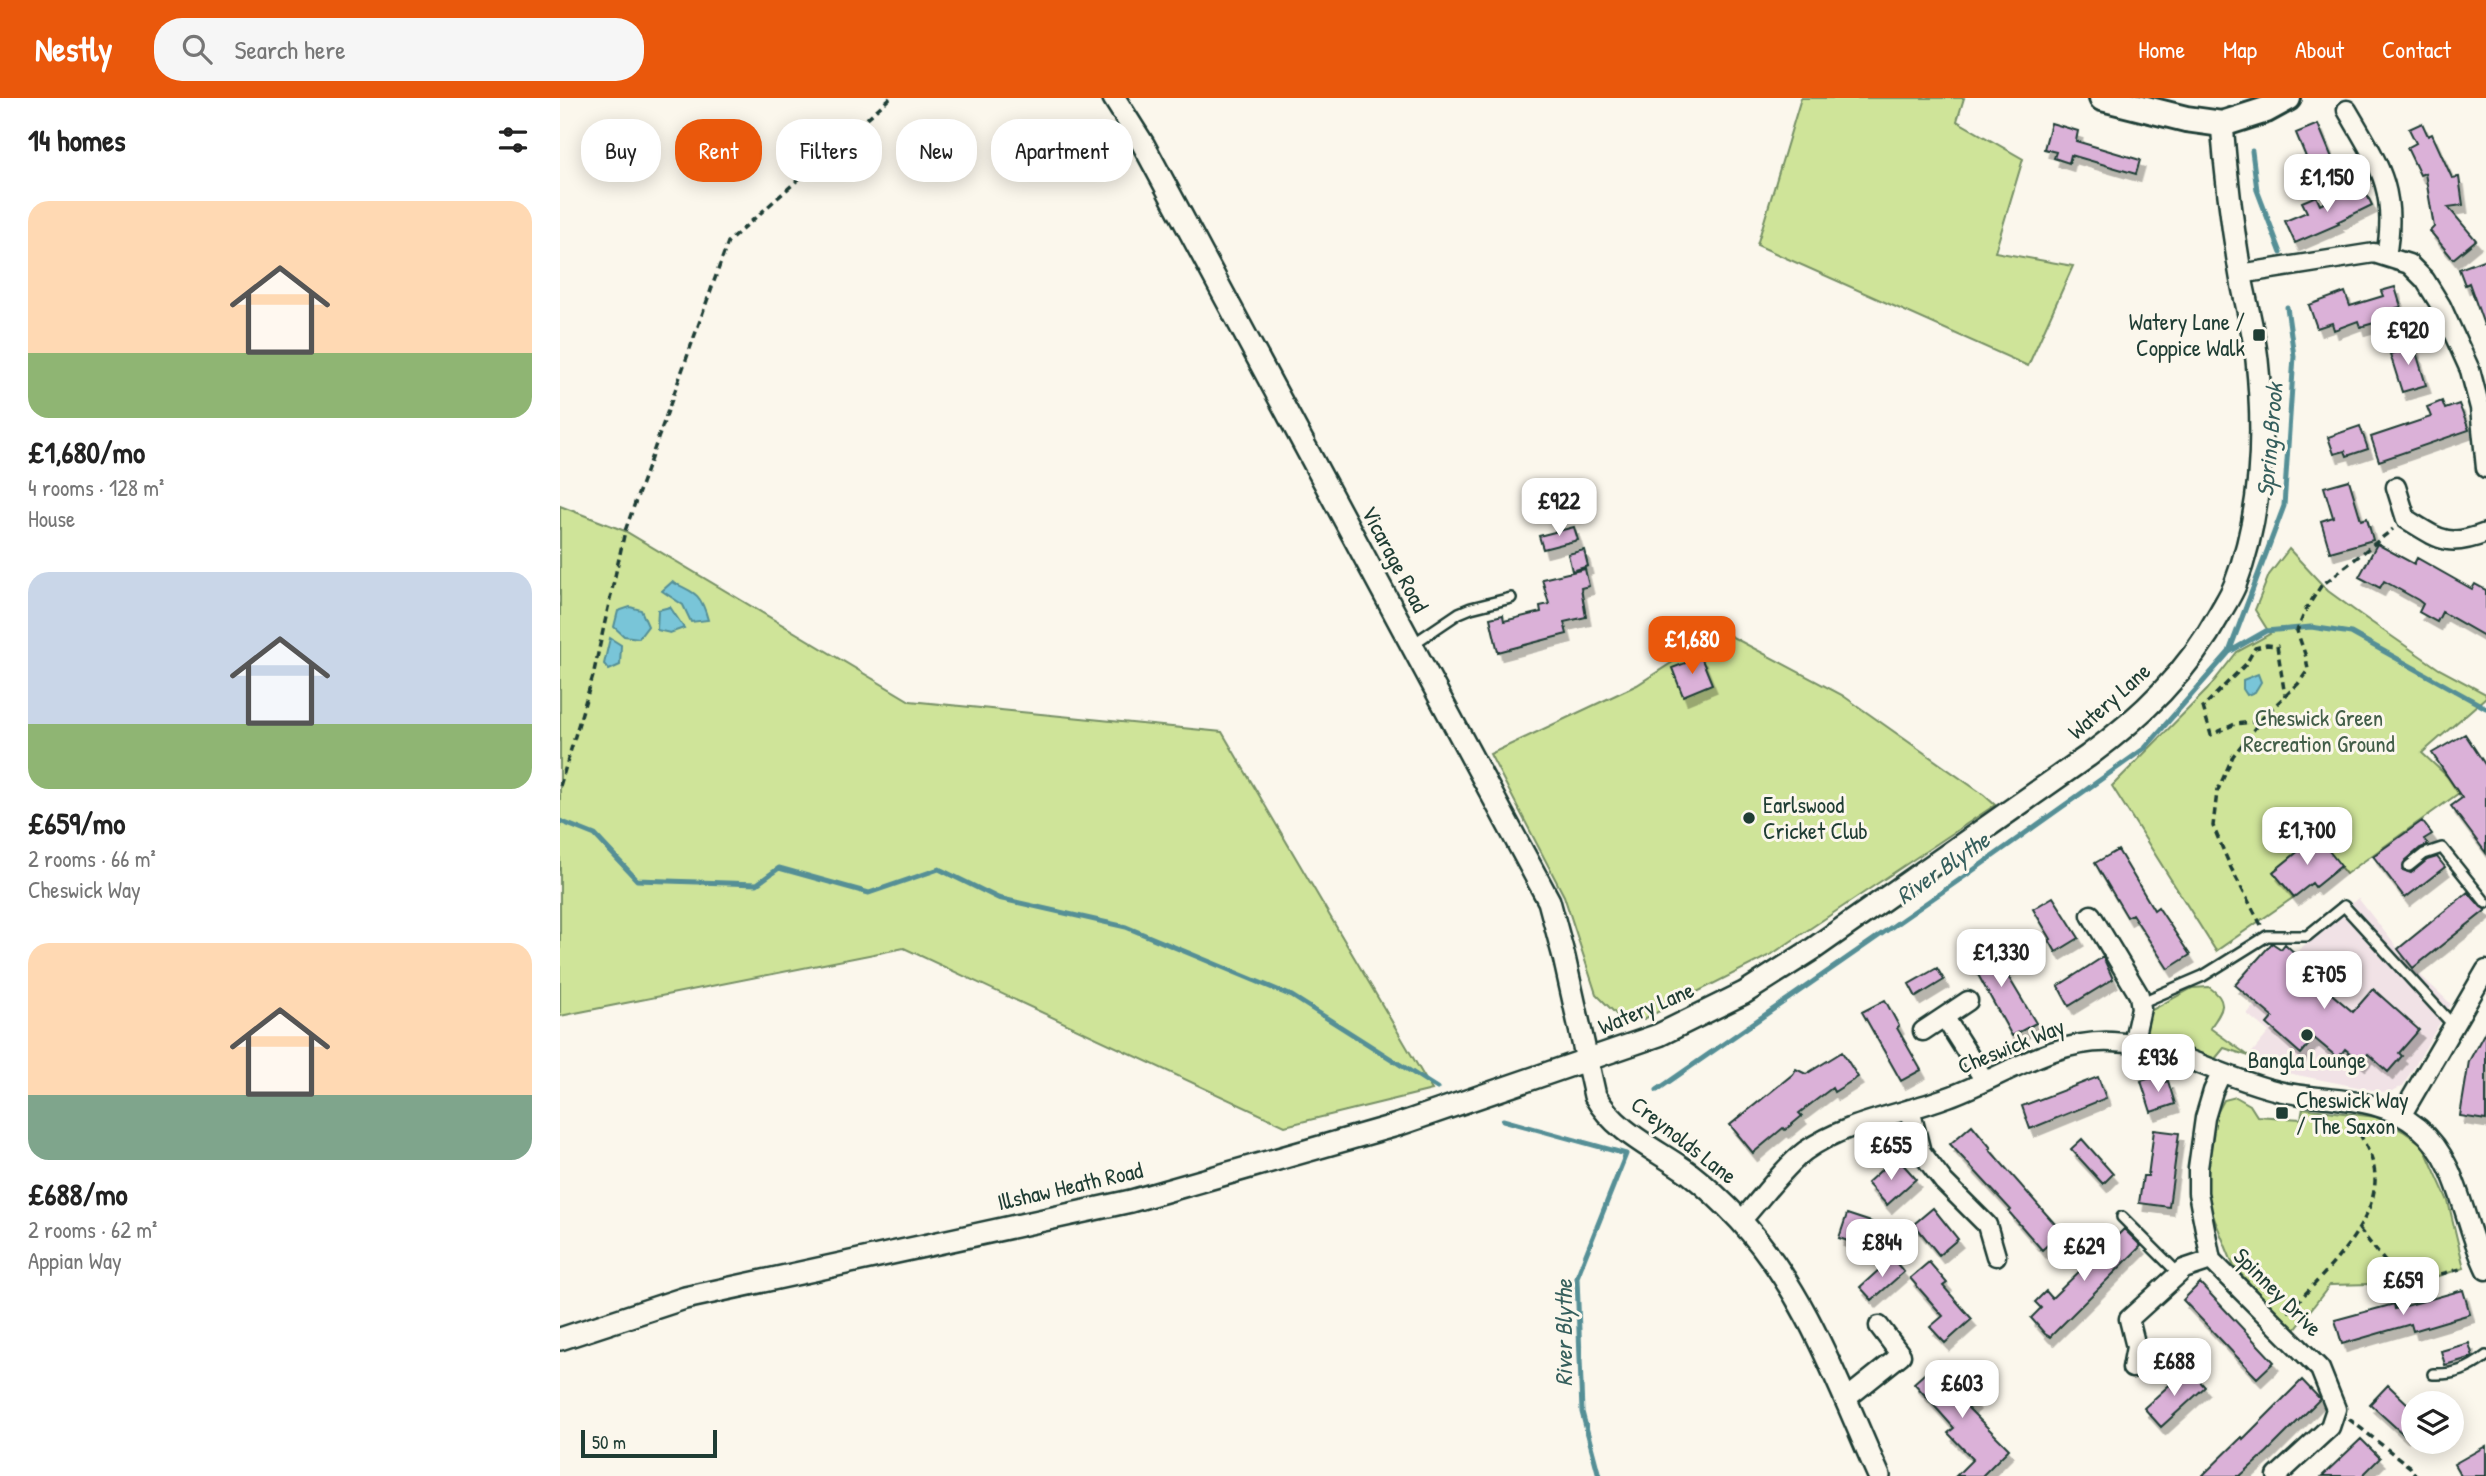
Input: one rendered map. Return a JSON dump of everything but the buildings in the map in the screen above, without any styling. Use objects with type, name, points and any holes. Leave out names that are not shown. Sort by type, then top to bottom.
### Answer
[{"type":"main road","points":[[2102,98],[2186,119],[2222,124],[2255,115],[2288,98]]},
{"type":"street","name":"Vicarage Road","points":[[1114,98],[1143,144],[1549,901],[1587,1061]]},
{"type":"street","points":[[2347,110],[2374,156],[2387,187],[2391,231],[2386,256]]},
{"type":"street","name":"Watery Lane","points":[[1587,1061],[1658,1035],[1756,986],[1918,877],[2123,730],[2160,695],[2208,636],[2235,587],[2254,511],[2261,468],[2257,359],[2240,274],[2222,124]]},
{"type":"street","points":[[2240,274],[2374,253],[2409,264],[2425,280],[2441,306],[2470,370],[2480,408],[2486,468]]},
{"type":"street","points":[[2396,487],[2406,519],[2440,540],[2466,540],[2486,533]]},
{"type":"street","points":[[2091,915],[2139,995],[2133,1044]]},
{"type":"street","points":[[2402,1116],[2486,970]]},
{"type":"street","points":[[1923,1031],[1968,1001]]},
{"type":"street","points":[[1945,1018],[1985,1081]]},
{"type":"street","name":"Cheswick Way","points":[[1741,1221],[1803,1153],[1844,1129],[1949,1097],[2055,1051],[2077,1044],[2110,1042],[2171,1052],[2221,1074],[2282,1092],[2375,1105],[2402,1116],[2419,1128],[2442,1155],[2486,1270]]},
{"type":"street","name":"Creynolds Lane","points":[[1587,1061],[1595,1096],[1604,1111],[1640,1141],[1689,1173],[1741,1221],[1769,1254],[1796,1293],[1879,1476]]},
{"type":"street","name":"Illshaw Heath Road","points":[[560,1339],[685,1298],[1131,1200],[1397,1125],[1587,1061]]},
{"type":"street","name":"Spinney Drive","points":[[2221,1074],[2204,1118],[2198,1168],[2198,1193],[2211,1260],[2277,1323],[2320,1369],[2336,1409]]},
{"type":"street","points":[[1910,1110],[1921,1152],[1944,1182],[1987,1225],[1996,1256]]},
{"type":"street","points":[[2132,1368],[2136,1347],[2129,1319],[2184,1269],[2211,1260]]},
{"type":"street","points":[[1846,1399],[1900,1355],[1879,1326]]},
{"type":"street","points":[[2277,1476],[2330,1427],[2336,1409]]},
{"type":"lane","points":[[1412,645],[1459,613],[1511,598]]},
{"type":"lane","points":[[2409,866],[2424,854],[2442,848],[2486,903]]},
{"type":"lane","points":[[2140,1003],[2203,976],[2267,936],[2307,936],[2344,906],[2454,1026]]},
{"type":"lane","points":[[2122,1217],[2179,1274]]},
{"type":"lane","points":[[2433,1374],[2453,1375],[2486,1356]]},
{"type":"path","points":[[560,786],[593,676],[625,531],[728,242],[890,98]]},
{"type":"path","points":[[2267,936],[2231,868],[2213,826],[2217,792],[2233,756],[2265,715],[2308,670],[2297,631],[2321,586],[2406,519]]},
{"type":"path","points":[[2257,725],[2253,722],[2235,724],[2211,735],[2203,707],[2246,664],[2255,648],[2267,645],[2277,646],[2285,696]]},
{"type":"path","points":[[2277,1323],[2346,1250],[2373,1194],[2374,1166],[2347,1100]]},
{"type":"path","points":[[2358,1229],[2395,1274],[2407,1283],[2464,1268]]},
{"type":"path","points":[[2336,1409],[2410,1467],[2416,1476]]},
{"type":"shaded area","points":[[2358,898],[2413,968],[2451,1004],[2403,1086],[2388,1093],[2267,1069],[2249,1056],[2269,1032],[2247,1014],[2301,948]]},
{"type":"green space","points":[[1801,98],[1964,98],[1957,121],[2023,159],[1995,252],[2073,266],[2028,366],[1757,245]]},
{"type":"green space","points":[[560,506],[625,531],[910,701],[1222,732],[1432,1090],[1285,1126],[904,948],[560,1016]]},
{"type":"green space","name":"Cheswick Green Recreation Ground","points":[[2289,549],[2328,591],[2439,669],[2486,694],[2486,697],[2422,753],[2448,777],[2459,793],[2346,874],[2316,837],[2274,871],[2294,897],[2216,951],[2112,786],[2207,690],[2237,652],[2270,634],[2255,610],[2269,575]]},
{"type":"green space","name":"Earlswood Cricket Club","points":[[1721,631],[1842,695],[1995,805],[1772,954],[1644,1019],[1619,1017],[1596,994],[1564,896],[1490,754],[1637,685]]},
{"type":"green space","points":[[2209,987],[2222,1002],[2218,1017],[2210,1028],[2249,1056],[2224,1048],[2215,1059],[2146,1033],[2144,1021],[2150,1011],[2192,988]]},
{"type":"green space","points":[[2236,1097],[2250,1105],[2257,1116],[2301,1119],[2303,1108],[2376,1117],[2423,1145],[2448,1201],[2464,1268],[2415,1283],[2330,1285],[2295,1330],[2234,1267],[2207,1201],[2210,1126],[2224,1100]]},
{"type":"water","points":[[672,582],[700,599],[708,620],[691,622],[683,605],[662,591]]},
{"type":"water","points":[[630,607],[641,610],[648,626],[639,638],[624,636],[614,627],[618,611]]},
{"type":"water","points":[[670,607],[684,628],[670,633],[657,630],[658,610]]},
{"type":"water","points":[[610,638],[621,645],[620,665],[609,670],[604,664]]},
{"type":"water","points":[[2258,674],[2261,682],[2255,692],[2247,695],[2243,689],[2243,680]]},
{"type":"waterway","name":"Spring Brook","points":[[2252,151],[2257,190],[2281,253]]},
{"type":"waterway","name":"Spring Brook","points":[[2229,652],[2284,506],[2294,356],[2287,307]]},
{"type":"waterway","name":"River Blythe","points":[[1657,1090],[2145,748],[2229,652],[2266,631],[2311,627],[2351,633],[2486,708]]},
{"type":"waterway","points":[[560,821],[595,835],[637,880],[757,884],[779,868],[869,893],[939,869],[998,898],[1126,927],[1292,996],[1437,1088]]},
{"type":"waterway","name":"River Blythe","points":[[1503,1120],[1626,1154],[1577,1277],[1582,1412],[1599,1476]]},
{"type":"place","name":"Watery Lane / Coppice Walk","points":[[2259,335]]},
{"type":"place","name":"Earlswood Cricket Club","points":[[1749,818]]},
{"type":"place","name":"Bangla Lounge","points":[[2307,1035]]},
{"type":"place","name":"Cheswick Way / The Saxon","points":[[2282,1113]]}]
